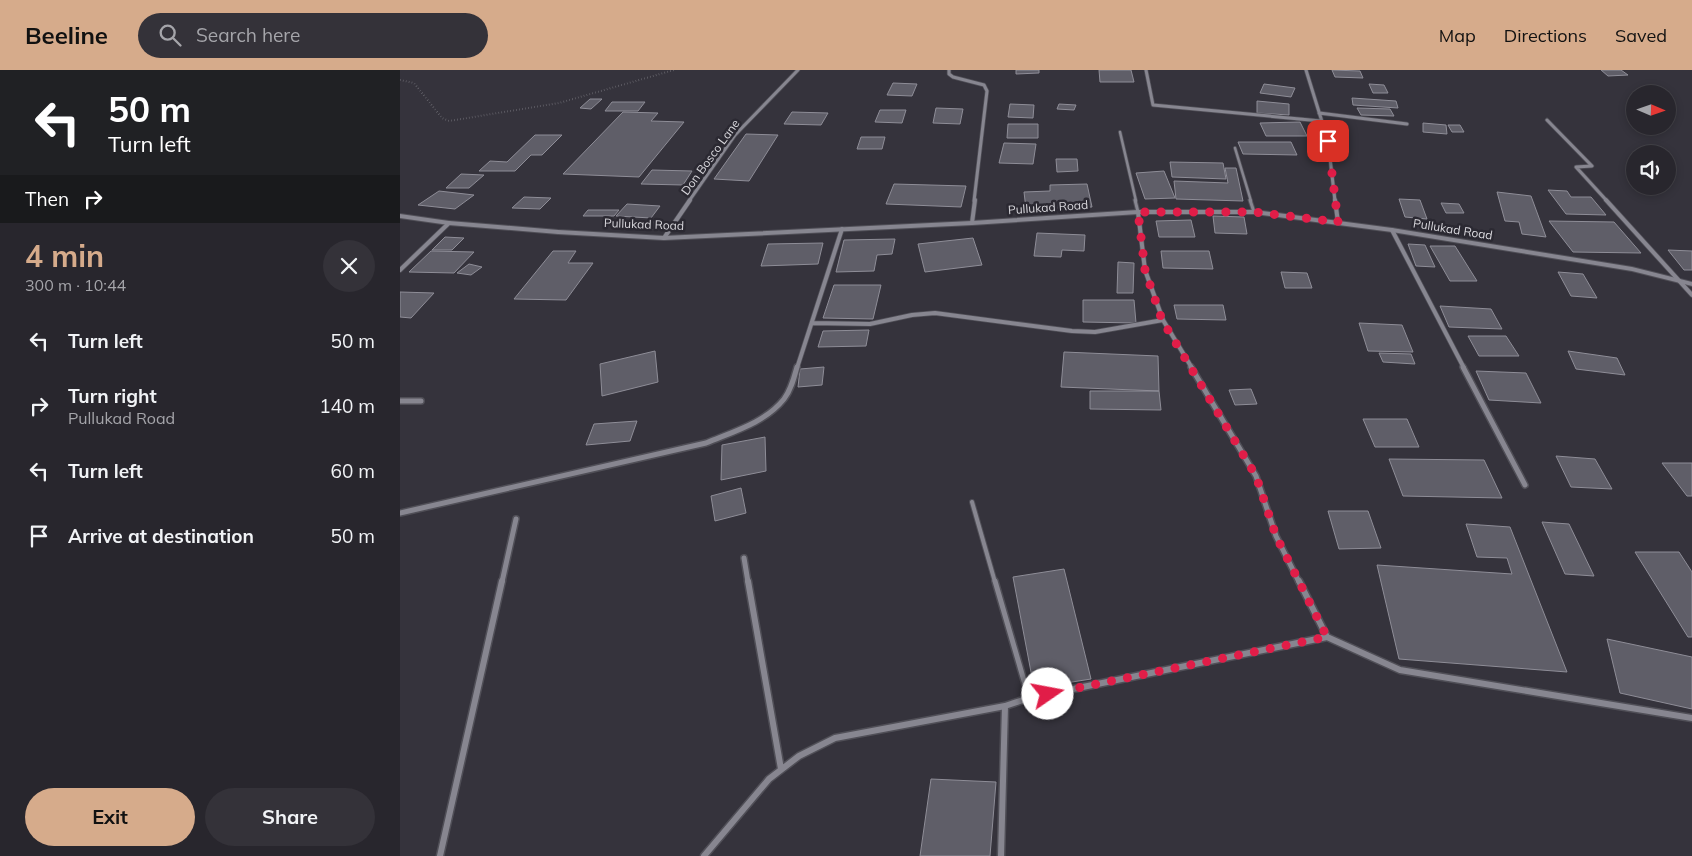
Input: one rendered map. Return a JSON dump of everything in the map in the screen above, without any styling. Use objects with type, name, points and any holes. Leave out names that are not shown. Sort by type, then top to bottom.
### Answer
[{"type":"street","name":"Don Bosco Lane","points":[[664,238],[735,135],[798,70]]},
{"type":"street","points":[[949,70],[949,74],[953,78],[977,82],[984,85],[988,90],[972,223]]},
{"type":"street","points":[[1146,70],[1152,105],[1321,121]]},
{"type":"street","points":[[1306,70],[1328,141],[1338,222]]},
{"type":"street","points":[[1319,113],[1407,124]]},
{"type":"street","points":[[1548,120],[1592,166],[1576,167],[1692,295]]},
{"type":"street","name":"Pullukad Road","points":[[400,216],[449,223],[664,238],[972,223],[1138,212],[1254,212],[1392,230],[1632,270],[1692,284]]},
{"type":"street","points":[[1138,212],[1145,270],[1162,320],[1256,476],[1276,536],[1327,637]]},
{"type":"street","points":[[400,270],[449,223]]},
{"type":"street","points":[[400,512],[706,442],[726,435],[764,415],[780,404],[791,386],[842,229]]},
{"type":"street","points":[[1392,230],[1525,485]]},
{"type":"street","points":[[812,324],[870,324],[912,315],[934,313],[1072,331],[1095,332],[1162,320]]},
{"type":"street","points":[[400,401],[421,401]]},
{"type":"street","points":[[440,856],[516,519]]},
{"type":"street","points":[[744,558],[781,769]]},
{"type":"street","points":[[704,856],[769,779],[799,756],[835,738],[1006,706],[1029,698],[1327,637],[1400,670],[1692,718]]},
{"type":"street","points":[[1001,856],[1006,706]]},
{"type":"lane","points":[[1120,132],[1138,212]]},
{"type":"lane","points":[[1235,148],[1254,212]]},
{"type":"lane","points":[[972,502],[1029,698]]},
{"type":"path","points":[[400,80],[414,83],[442,118],[449,121],[559,103],[674,70]]},
{"type":"building","points":[[1016,70],[1039,70],[1039,73],[1016,74]]},
{"type":"building","points":[[1099,70],[1131,70],[1134,82],[1100,82]]},
{"type":"building","points":[[1332,70],[1360,71],[1363,78],[1335,77]]},
{"type":"building","points":[[1601,70],[1621,70],[1628,75],[1608,76]]},
{"type":"building","points":[[893,83],[917,84],[912,96],[887,95]]},
{"type":"building","points":[[1264,84],[1295,88],[1291,97],[1260,93]]},
{"type":"building","points":[[1369,84],[1384,85],[1388,93],[1373,93]]},
{"type":"building","points":[[1352,98],[1396,101],[1398,108],[1353,105]]},
{"type":"building","points":[[590,99],[602,99],[591,109],[580,108]]},
{"type":"building","points":[[1257,101],[1289,104],[1289,115],[1257,113]]},
{"type":"building","points":[[612,102],[645,102],[638,111],[605,111]]},
{"type":"building","points":[[1010,104],[1034,105],[1033,118],[1008,117]]},
{"type":"building","points":[[1059,104],[1076,105],[1074,110],[1057,109]]},
{"type":"building","points":[[936,108],[963,109],[960,124],[933,123]]},
{"type":"building","points":[[1357,108],[1390,109],[1394,116],[1361,115]]},
{"type":"building","points":[[880,110],[906,110],[902,123],[875,122]]},
{"type":"building","points":[[623,112],[658,113],[651,121],[684,122],[639,177],[563,174]]},
{"type":"building","points":[[792,112],[828,113],[821,125],[784,124]]},
{"type":"building","points":[[1300,122],[1307,136],[1266,136],[1260,123]]},
{"type":"building","points":[[1423,123],[1446,125],[1447,134],[1423,132]]},
{"type":"building","points":[[1008,124],[1038,124],[1038,138],[1007,138]]},
{"type":"building","points":[[1448,125],[1460,125],[1464,132],[1452,132]]},
{"type":"building","points":[[746,134],[778,135],[749,181],[714,179]]},
{"type":"building","points":[[535,135],[562,135],[542,155],[531,155],[515,171],[479,171],[490,161],[507,162]]},
{"type":"building","points":[[861,137],[885,137],[882,149],[857,149]]},
{"type":"building","points":[[1238,142],[1291,142],[1297,155],[1243,154]]},
{"type":"building","points":[[1004,143],[1036,144],[1033,164],[999,163]]},
{"type":"building","points":[[1056,159],[1077,159],[1078,171],[1057,172]]},
{"type":"building","points":[[1170,162],[1223,163],[1226,179],[1172,177]]},
{"type":"building","points":[[1225,168],[1236,168],[1243,201],[1176,199],[1174,181],[1228,183]]},
{"type":"building","points":[[652,170],[692,171],[683,185],[641,184]]},
{"type":"building","points":[[1164,171],[1175,198],[1145,199],[1136,173]]},
{"type":"building","points":[[461,174],[484,175],[469,188],[446,188]]},
{"type":"building","points":[[894,184],[966,186],[961,207],[886,204]]},
{"type":"building","points":[[1087,184],[1092,207],[1026,209],[1024,192],[1050,191],[1050,185]]},
{"type":"building","points":[[1548,190],[1567,191],[1571,197],[1591,197],[1606,215],[1566,214]]},
{"type":"building","points":[[439,191],[474,195],[455,209],[418,205]]},
{"type":"building","points":[[1497,192],[1531,196],[1546,237],[1522,234],[1519,222],[1505,221]]},
{"type":"building","points":[[524,197],[551,198],[540,209],[512,208]]},
{"type":"building","points":[[1399,199],[1420,200],[1427,219],[1405,217]]},
{"type":"building","points":[[1441,203],[1459,204],[1464,213],[1446,213]]},
{"type":"building","points":[[627,204],[660,206],[651,218],[616,216]]},
{"type":"building","points":[[588,210],[619,210],[614,216],[583,216]]},
{"type":"building","points":[[1213,216],[1244,217],[1247,234],[1215,233]]},
{"type":"building","points":[[1191,220],[1195,237],[1159,237],[1156,221]]},
{"type":"building","points":[[1549,221],[1614,222],[1641,253],[1573,252]]},
{"type":"building","points":[[627,222],[659,222],[654,229],[622,229]]},
{"type":"building","points":[[1037,233],[1085,235],[1084,251],[1062,250],[1061,257],[1034,256]]},
{"type":"building","points":[[445,237],[464,238],[452,250],[432,250]]},
{"type":"building","points":[[973,238],[982,265],[925,272],[918,244]]},
{"type":"building","points":[[895,239],[892,254],[877,255],[874,271],[836,272],[844,240]]},
{"type":"building","points":[[823,243],[818,264],[761,266],[768,244]]},
{"type":"building","points":[[1408,244],[1425,245],[1435,267],[1416,266]]},
{"type":"building","points":[[1430,246],[1455,246],[1477,281],[1450,281]]},
{"type":"building","points":[[1668,250],[1692,251],[1692,270],[1684,270]]},
{"type":"building","points":[[431,251],[474,252],[454,273],[409,272]]},
{"type":"building","points":[[553,251],[576,251],[568,263],[593,263],[566,300],[514,299]]},
{"type":"building","points":[[1161,251],[1209,251],[1213,269],[1163,268]]},
{"type":"building","points":[[1118,262],[1134,263],[1133,293],[1117,293]]},
{"type":"building","points":[[469,264],[482,267],[471,275],[457,273]]},
{"type":"building","points":[[1281,272],[1307,273],[1312,288],[1285,288]]},
{"type":"building","points":[[1558,272],[1583,274],[1597,298],[1571,296]]},
{"type":"building","points":[[834,285],[881,285],[873,319],[823,318]]},
{"type":"building","points":[[400,292],[434,293],[411,318],[400,317]]},
{"type":"building","points":[[1083,300],[1134,300],[1136,323],[1083,322]]},
{"type":"building","points":[[1174,305],[1223,305],[1226,320],[1177,319]]},
{"type":"building","points":[[1440,306],[1491,309],[1502,329],[1449,327]]},
{"type":"building","points":[[1359,323],[1402,325],[1413,352],[1368,351]]},
{"type":"building","points":[[869,330],[866,346],[818,347],[823,331]]},
{"type":"building","points":[[1468,336],[1506,336],[1519,356],[1479,356]]},
{"type":"building","points":[[655,351],[658,382],[602,396],[600,364]]},
{"type":"building","points":[[1568,351],[1617,358],[1625,375],[1576,369]]},
{"type":"building","points":[[1064,352],[1158,356],[1159,391],[1061,387]]},
{"type":"building","points":[[1379,353],[1411,354],[1415,364],[1383,362]]},
{"type":"building","points":[[824,367],[822,385],[798,387],[800,369]]},
{"type":"building","points":[[1476,371],[1526,373],[1541,403],[1489,400]]},
{"type":"building","points":[[1251,389],[1257,404],[1235,405],[1229,390]]},
{"type":"building","points":[[1090,391],[1159,391],[1161,410],[1090,409]]},
{"type":"building","points":[[1363,419],[1407,419],[1419,447],[1375,447]]},
{"type":"building","points":[[637,421],[630,441],[586,445],[594,424]]},
{"type":"building","points":[[765,437],[766,471],[721,480],[722,445]]},
{"type":"building","points":[[1556,456],[1595,459],[1612,489],[1571,487]]},
{"type":"building","points":[[1389,459],[1484,460],[1502,498],[1403,496]]},
{"type":"building","points":[[1662,463],[1692,463],[1692,496],[1687,496]]},
{"type":"building","points":[[741,488],[746,513],[715,521],[711,496]]},
{"type":"building","points":[[1328,511],[1368,511],[1381,548],[1339,549]]},
{"type":"building","points":[[1542,522],[1569,524],[1594,576],[1565,574]]},
{"type":"building","points":[[1466,524],[1510,527],[1567,672],[1399,659],[1377,565],[1512,574],[1507,558],[1477,557]]},
{"type":"building","points":[[1635,552],[1679,552],[1692,572],[1692,637],[1688,637]]},
{"type":"building","points":[[1064,569],[1091,679],[1034,688],[1013,577]]},
{"type":"building","points":[[1607,639],[1692,657],[1692,709],[1620,693]]},
{"type":"building","points":[[931,779],[996,782],[990,856],[920,856]]},
{"type":"route","points":[[1048,694],[1327,637],[1276,536],[1256,476],[1162,320],[1145,270],[1138,212],[1254,212],[1338,222],[1328,141]]}]
